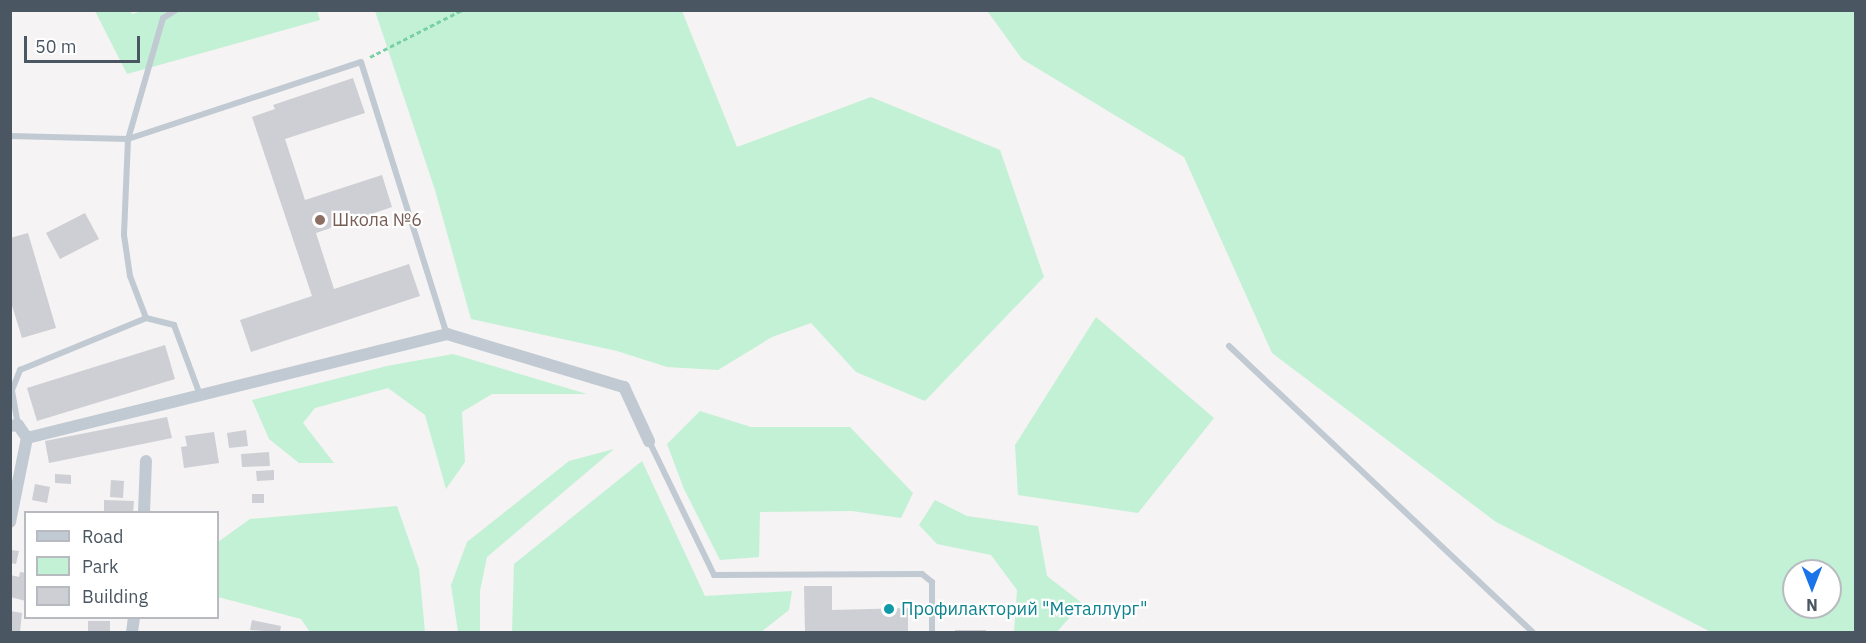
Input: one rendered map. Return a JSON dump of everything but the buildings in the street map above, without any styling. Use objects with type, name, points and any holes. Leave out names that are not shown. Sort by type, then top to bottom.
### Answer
[{"type":"street","points":[[27,438],[201,398],[447,334],[624,387],[649,441]]},
{"type":"street","points":[[14,425],[27,438]]},
{"type":"street","points":[[10,522],[27,438]]},
{"type":"street","points":[[144,511],[146,461]]},
{"type":"lane","points":[[146,318],[130,276],[124,235],[128,139],[163,18],[176,10]]},
{"type":"lane","points":[[10,136],[128,139],[361,62],[447,334]]},
{"type":"lane","points":[[14,425],[12,390],[20,370],[146,318],[174,325],[201,398]]},
{"type":"lane","points":[[1229,346],[1533,633]]},
{"type":"lane","points":[[649,441],[714,575],[922,574],[932,582],[932,633]]},
{"type":"path","points":[[361,62],[462,10]]},
{"type":"green space","points":[[146,10],[317,10],[320,20],[127,74],[95,11],[130,11],[132,14]]},
{"type":"green space","points":[[375,11],[682,11],[737,147],[871,97],[1000,150],[1044,277],[925,401],[856,372],[811,323],[772,337],[718,370],[667,367],[617,351],[471,319],[435,190]]},
{"type":"green space","points":[[1856,11],[1855,632],[1711,632],[1496,522],[1272,353],[1184,157],[1022,59],[988,12]]},
{"type":"green space","points":[[1096,317],[1214,418],[1138,513],[1018,495],[1015,445]]},
{"type":"green space","points":[[453,354],[587,394],[492,394],[462,412],[465,462],[446,489],[425,415],[388,388],[315,408],[303,423],[334,463],[299,463],[269,439],[252,400],[387,366]]},
{"type":"green space","points":[[700,411],[751,427],[850,427],[913,493],[901,518],[852,511],[760,512],[759,557],[720,560],[684,489],[667,444]]},
{"type":"green space","points":[[614,449],[487,557],[480,591],[480,632],[458,632],[451,585],[467,542],[569,461]]},
{"type":"green space","points":[[642,461],[705,596],[792,591],[789,610],[761,632],[512,632],[514,564]]},
{"type":"green space","points":[[935,500],[967,516],[1038,526],[1047,576],[1082,603],[1057,632],[1014,632],[1017,590],[991,555],[937,544],[919,525]]},
{"type":"green space","points":[[397,506],[419,569],[425,632],[310,632],[301,619],[219,597],[219,541],[250,519]]},
{"type":"place","name":"Школа №6","points":[[320,220]]},
{"type":"place","name":"Профилакторий \"Металлург\"","points":[[889,609]]}]
